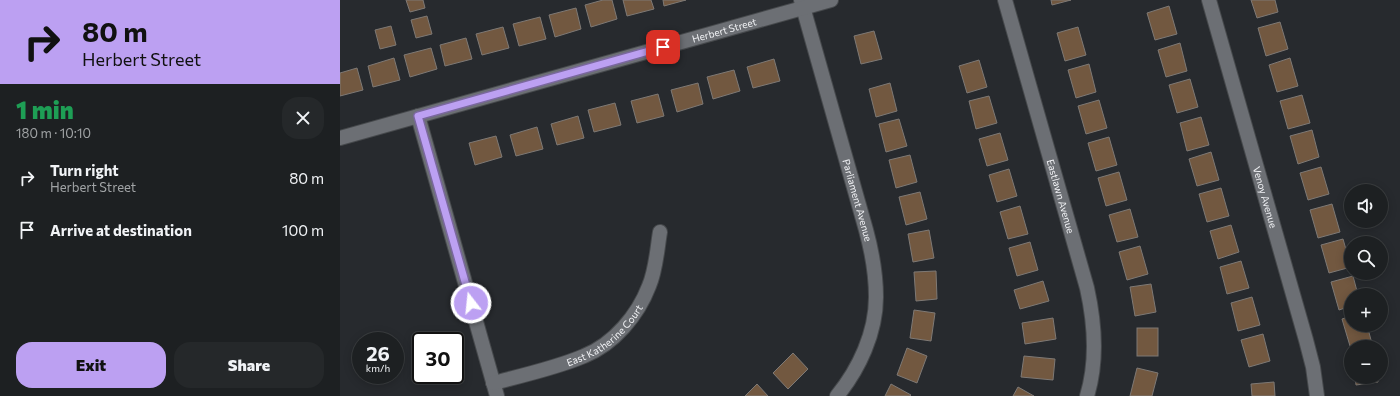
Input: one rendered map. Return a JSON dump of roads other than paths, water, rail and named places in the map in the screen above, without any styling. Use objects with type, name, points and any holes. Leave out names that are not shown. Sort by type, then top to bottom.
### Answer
[{"type":"street","name":"Herbert Street","points":[[340,138],[802,4],[831,0]]},
{"type":"street","name":"Eastlawn Avenue","points":[[1005,0],[1091,306],[1095,345],[1093,367],[1087,396]]},
{"type":"street","name":"Venoy Avenue","points":[[1209,0],[1306,340],[1317,396]]},
{"type":"street","name":"Parliament Avenue","points":[[802,4],[866,230],[872,254],[875,276],[876,299],[874,319],[869,337],[854,371],[836,396]]},
{"type":"street","points":[[418,116],[495,389]]},
{"type":"street","name":"East Katherine Court","points":[[495,389],[586,356],[603,346],[620,332],[633,317],[650,284],[660,232]]}]
